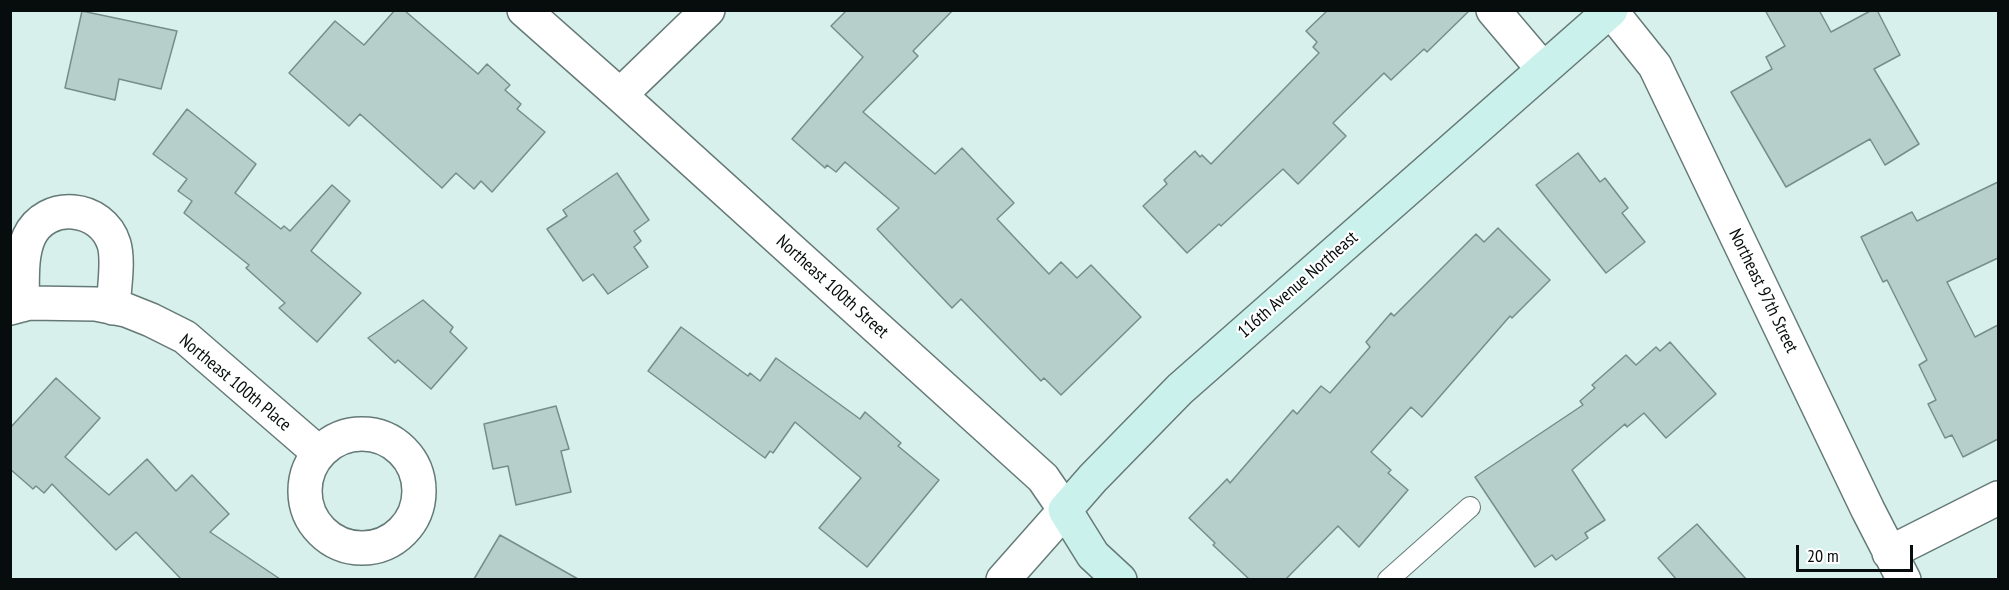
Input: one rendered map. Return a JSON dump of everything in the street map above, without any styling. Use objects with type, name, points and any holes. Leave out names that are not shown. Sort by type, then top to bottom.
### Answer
[{"type":"street","name":"Northeast 100th Street","points":[[524,10],[620,94],[1043,478],[1093,555],[1120,579]]},
{"type":"street","points":[[620,94],[708,10]]},
{"type":"street","points":[[1493,10],[1543,69]]},
{"type":"street","name":"116th Avenue Northeast","points":[[1003,579],[1093,478],[1180,389],[1611,11]]},
{"type":"street","name":"Northeast 97th Street","points":[[1611,11],[1655,66],[1896,566]]},
{"type":"street","points":[[16,307],[29,236],[46,217],[58,212],[71,211],[86,213],[109,232],[114,245],[113,308]]},
{"type":"street","name":"Northeast 100th Place","points":[[16,307],[29,303],[96,304],[151,320],[184,338],[319,453]]},
{"type":"street","points":[[1896,566],[1998,498]]},
{"type":"lane","points":[[1388,579],[1470,507]]},
{"type":"building","points":[[395,10],[404,10],[478,74],[487,64],[510,85],[505,90],[521,104],[517,109],[545,132],[492,192],[481,181],[474,189],[456,173],[442,188],[360,114],[349,126],[289,73],[335,21],[364,45]]},
{"type":"building","points":[[847,10],[953,10],[913,51],[918,56],[863,112],[935,174],[962,148],[1014,203],[997,219],[1049,274],[1061,262],[1077,278],[1091,265],[1141,317],[1061,395],[1044,378],[1041,381],[961,299],[952,308],[877,229],[899,208],[845,162],[836,172],[827,165],[825,168],[792,139],[863,57],[831,26]]},
{"type":"building","points":[[1328,10],[1470,10],[1427,52],[1424,49],[1391,80],[1384,73],[1333,123],[1346,136],[1298,184],[1283,169],[1221,226],[1219,224],[1187,253],[1143,206],[1167,184],[1164,180],[1195,151],[1211,164],[1319,53],[1313,47],[1317,42],[1306,31]]},
{"type":"building","points":[[1765,10],[1819,10],[1831,32],[1872,10],[1877,10],[1900,55],[1874,69],[1919,144],[1885,165],[1870,139],[1786,187],[1731,92],[1772,69],[1766,57],[1785,46]]},
{"type":"building","points":[[82,11],[177,31],[161,89],[119,79],[115,100],[65,88]]},
{"type":"building","points":[[187,109],[256,164],[235,193],[281,229],[284,226],[290,231],[332,185],[350,201],[311,251],[361,293],[317,342],[279,308],[285,303],[246,268],[249,265],[184,213],[192,201],[178,191],[187,179],[153,154]]},
{"type":"building","points":[[1578,153],[1600,182],[1605,178],[1628,208],[1622,213],[1645,242],[1606,273],[1536,185]]},
{"type":"building","points":[[617,173],[649,220],[634,231],[641,241],[634,247],[648,267],[608,294],[593,274],[583,281],[547,229],[567,216],[563,210]]},
{"type":"building","points":[[1998,182],[1998,258],[1947,282],[1975,337],[1998,325],[1998,439],[1963,457],[1952,435],[1945,438],[1928,404],[1936,400],[1919,365],[1927,360],[1887,280],[1883,282],[1861,237],[1912,212],[1917,221]]},
{"type":"building","points":[[1498,228],[1550,280],[1512,318],[1510,316],[1422,417],[1411,407],[1371,452],[1391,470],[1388,473],[1408,490],[1359,547],[1338,526],[1286,579],[1249,579],[1213,545],[1215,543],[1189,518],[1227,479],[1230,483],[1293,410],[1297,414],[1321,386],[1330,393],[1370,347],[1366,342],[1391,313],[1394,316],[1476,234],[1484,242]]},
{"type":"building","points":[[423,300],[453,327],[450,332],[467,348],[431,389],[398,360],[395,363],[368,338]]},
{"type":"building","points":[[681,327],[748,376],[750,373],[760,381],[776,358],[860,419],[865,412],[901,443],[898,446],[939,480],[867,567],[819,528],[861,478],[795,422],[773,453],[770,451],[765,458],[648,371]]},
{"type":"building","points":[[1670,342],[1716,394],[1666,438],[1644,413],[1627,427],[1625,424],[1572,470],[1605,520],[1585,533],[1588,538],[1556,560],[1552,555],[1535,567],[1475,477],[1583,405],[1580,401],[1595,388],[1592,385],[1626,355],[1636,365],[1656,347],[1660,351]]},
{"type":"building","points":[[56,378],[100,418],[65,457],[109,495],[147,459],[176,491],[192,475],[229,514],[210,532],[280,579],[181,579],[136,532],[116,550],[52,484],[44,493],[36,486],[33,489],[10,469],[10,428]]},
{"type":"building","points":[[556,406],[569,449],[561,451],[571,492],[516,505],[508,466],[493,469],[484,424]]},
{"type":"building","points":[[1697,524],[1746,579],[1676,579],[1658,558]]},
{"type":"building","points":[[500,535],[578,579],[474,579]]}]
